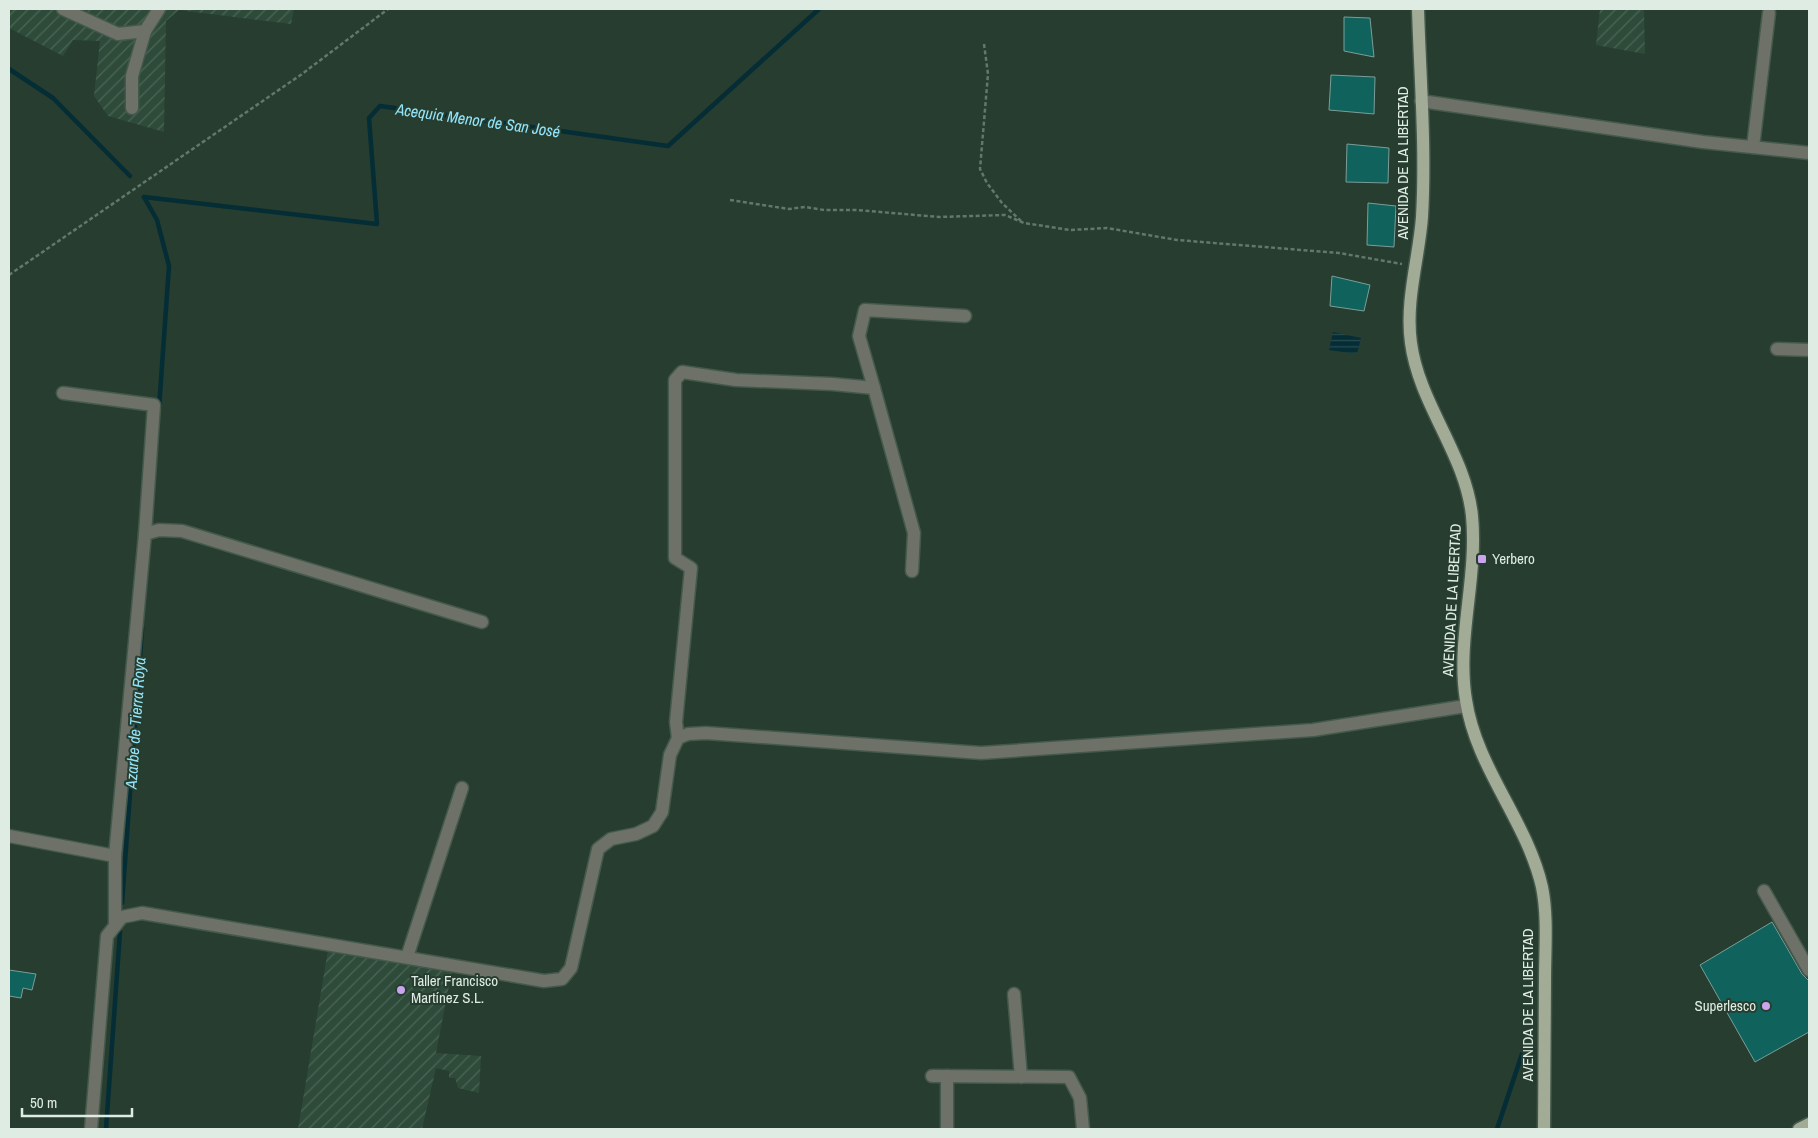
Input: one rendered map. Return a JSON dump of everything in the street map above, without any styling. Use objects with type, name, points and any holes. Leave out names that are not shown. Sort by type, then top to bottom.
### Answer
[{"type":"main road","name":"AVENIDA DE LA LIBERTAD","points":[[1418,9],[1422,214],[1410,323],[1414,358],[1460,471],[1472,518],[1472,573],[1463,672],[1466,706],[1483,755],[1524,841],[1542,887],[1545,923],[1544,1129]]},
{"type":"main road","points":[[1799,1129],[1809,1124]]},
{"type":"street","points":[[63,9],[118,34],[145,31]]},
{"type":"street","points":[[132,108],[132,76],[145,31],[159,9]]},
{"type":"street","points":[[1753,147],[1769,13]]},
{"type":"street","points":[[1421,101],[1809,154]]},
{"type":"street","points":[[912,571],[914,533],[859,336],[865,310],[965,316]]},
{"type":"street","points":[[1777,349],[1809,350]]},
{"type":"street","points":[[91,1129],[107,936],[122,917],[142,912],[544,981],[562,979],[571,968],[598,849],[611,839],[636,834],[653,826],[662,812],[670,755],[678,738],[676,722],[691,568],[675,558],[676,380],[682,372],[736,380],[832,384],[874,388]]},
{"type":"street","points":[[63,393],[154,405],[145,534],[115,856],[115,926]]},
{"type":"street","points":[[145,534],[159,530],[182,531],[482,622]]},
{"type":"street","points":[[678,738],[688,734],[706,733],[981,753],[1313,730],[1466,706]]},
{"type":"street","points":[[407,957],[462,788]]},
{"type":"street","points":[[9,836],[115,856]]},
{"type":"street","points":[[1764,891],[1809,970]]},
{"type":"street","points":[[1014,994],[1021,1077]]},
{"type":"street","points":[[932,1076],[1069,1077],[1080,1098],[1083,1129]]},
{"type":"street","points":[[947,1076],[947,1129]]},
{"type":"path","points":[[9,275],[294,80],[388,9]]},
{"type":"path","points":[[984,44],[988,74],[980,169],[987,184],[1002,203],[1024,224]]},
{"type":"path","points":[[730,200],[789,209],[805,207],[824,210],[857,210],[896,215],[939,217],[1005,215],[1024,224],[1070,230],[1107,228],[1177,240],[1339,253],[1376,258],[1416,267]]},
{"type":"shaded area","points":[[9,9],[294,9],[291,24],[179,10],[166,21],[164,132],[108,116],[94,96],[100,41],[73,40],[63,56],[9,28]]},
{"type":"shaded area","points":[[1600,9],[1644,9],[1645,54],[1596,45]]},
{"type":"shaded area","points":[[329,944],[453,965],[436,1053],[481,1056],[479,1093],[458,1088],[455,1078],[449,1078],[449,1071],[436,1068],[422,1129],[298,1129]]},
{"type":"water","points":[[1333,332],[1361,338],[1357,354],[1329,350]]},
{"type":"building","points":[[1344,17],[1370,18],[1374,57],[1344,51]]},
{"type":"building","points":[[1331,75],[1375,77],[1374,114],[1329,110]]},
{"type":"building","points":[[1347,144],[1389,148],[1388,183],[1346,182]]},
{"type":"building","points":[[1368,203],[1396,206],[1394,247],[1367,245]]},
{"type":"building","points":[[1332,276],[1370,285],[1364,311],[1330,306]]},
{"type":"building","name":"Superlesco","points":[[1772,922],[1802,974],[1809,981],[1809,1032],[1755,1062],[1700,965]]},
{"type":"building","points":[[9,970],[36,974],[32,990],[23,988],[21,998],[9,996]]},
{"type":"waterway","name":"Acequia Menor de San José","points":[[144,197],[377,224],[369,118],[380,106],[668,146],[819,9]]},
{"type":"waterway","name":"Azarbe de Tierra Roya","points":[[9,69],[53,98],[130,176]]},
{"type":"waterway","name":"Azarbe de Tierra Roya","points":[[144,197],[157,220],[169,266],[159,408]]},
{"type":"waterway","name":"Azarbe de Tierra Roya","points":[[122,903],[142,628]]},
{"type":"waterway","name":"Azarbe de Tierra Roya","points":[[106,1129],[120,932]]},
{"type":"waterway","points":[[1497,1129],[1522,1054]]},
{"type":"place","name":"Yerbero","points":[[1482,559]]},
{"type":"place","name":"Taller Francisco Martínez S.L.","points":[[401,990]]},
{"type":"place","name":"Superlesco","points":[[1766,1006]]}]
